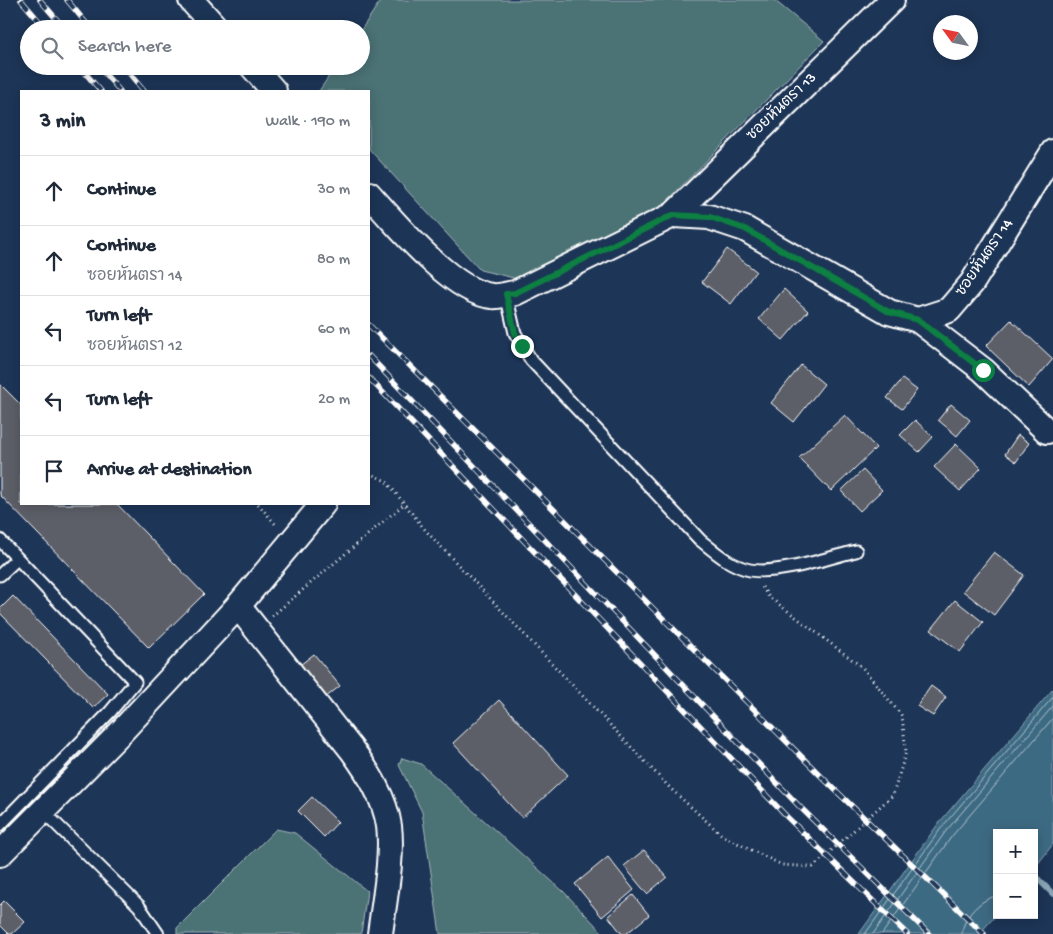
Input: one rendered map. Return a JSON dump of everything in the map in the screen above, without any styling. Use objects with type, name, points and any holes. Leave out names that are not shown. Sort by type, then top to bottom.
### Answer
[{"type":"street","points":[[191,0],[209,20]]},
{"type":"street","name":"ซอยหันตรา 13","points":[[673,215],[892,0]]},
{"type":"street","points":[[260,75],[273,90]]},
{"type":"street","name":"ซอยหันตรา 14","points":[[918,320],[949,310],[972,283],[1053,152]]},
{"type":"street","points":[[370,195],[425,256],[471,290],[492,296],[515,293],[673,215],[710,217],[745,229],[889,312],[918,320],[983,370],[1047,431]]},
{"type":"street","points":[[0,854],[238,606],[322,505]]},
{"type":"street","points":[[238,606],[367,770],[381,798],[389,826],[388,861],[380,934]]},
{"type":"lane","points":[[506,294],[515,333],[531,360],[700,540],[719,556],[750,570],[778,569],[856,551]]},
{"type":"lane","points":[[0,540],[136,682],[0,825]]},
{"type":"lane","points":[[0,575],[17,558]]},
{"type":"lane","points":[[43,811],[138,906],[158,934]]},
{"type":"path","points":[[370,473],[386,481],[427,532],[664,782],[723,836],[782,866],[813,866],[893,795],[906,752],[902,716],[862,667],[769,597],[750,570]]},
{"type":"path","points":[[257,629],[404,504]]},
{"type":"path","points":[[259,505],[291,543]]},
{"type":"green space","points":[[381,0],[774,0],[824,41],[661,207],[518,279],[480,270],[370,150],[370,90],[320,90],[330,75],[370,75],[370,20],[368,20]]},
{"type":"green space","points":[[402,758],[421,764],[564,892],[604,934],[440,934],[422,812],[399,765]]},
{"type":"green space","points":[[276,829],[295,833],[367,891],[361,934],[177,934],[177,928]]},
{"type":"water","points":[[1053,689],[1053,844],[1038,864],[1038,829],[993,829],[993,918],[979,934],[859,934],[938,824]]},
{"type":"building","points":[[727,249],[756,271],[731,304],[702,282]]},
{"type":"building","points":[[784,289],[808,311],[783,340],[759,319]]},
{"type":"building","points":[[1011,320],[1053,359],[1029,387],[986,346]]},
{"type":"building","points":[[801,365],[824,384],[794,422],[771,403]]},
{"type":"building","points":[[902,379],[917,390],[902,409],[887,398]]},
{"type":"building","points":[[0,384],[20,404],[20,505],[118,505],[204,594],[149,648],[0,495]]},
{"type":"building","points":[[951,404],[970,420],[957,436],[938,420]]},
{"type":"building","points":[[845,415],[876,448],[831,491],[799,458]]},
{"type":"building","points":[[915,420],[933,437],[919,452],[900,435]]},
{"type":"building","points":[[1018,435],[1029,443],[1016,462],[1005,454]]},
{"type":"building","points":[[956,444],[981,468],[960,491],[934,467]]},
{"type":"building","points":[[863,470],[882,490],[860,511],[841,491]]},
{"type":"building","points":[[994,552],[1024,575],[994,615],[963,591]]},
{"type":"building","points":[[13,596],[108,694],[93,708],[0,613],[0,609]]},
{"type":"building","points":[[955,600],[983,622],[960,652],[931,630]]},
{"type":"building","points":[[314,654],[340,686],[325,698],[300,665]]},
{"type":"building","points":[[931,686],[946,697],[933,716],[917,706]]},
{"type":"building","points":[[499,700],[568,775],[522,818],[453,743]]},
{"type":"building","points":[[312,797],[338,822],[324,837],[298,811]]},
{"type":"building","points":[[644,850],[667,877],[647,894],[624,866]]},
{"type":"building","points":[[608,857],[634,890],[602,917],[575,884]]},
{"type":"building","points":[[633,895],[649,915],[626,934],[622,934],[608,916]]},
{"type":"building","points":[[4,901],[25,922],[12,934],[9,934],[0,925],[0,905]]},
{"type":"waterway","points":[[1038,879],[1053,894]]},
{"type":"railway","points":[[21,0],[38,20]]},
{"type":"railway","points":[[40,0],[57,20]]},
{"type":"railway","points":[[67,0],[84,20]]},
{"type":"railway","points":[[87,75],[100,90]]},
{"type":"railway","points":[[106,75],[119,90]]},
{"type":"railway","points":[[131,75],[143,90]]},
{"type":"railway","points":[[370,326],[825,780],[984,934]]},
{"type":"railway","points":[[370,357],[799,806],[929,934]]},
{"type":"railway","points":[[370,379],[787,817],[907,934]]},
{"type":"route","points":[[522,346],[515,333],[506,294],[515,293],[673,215],[710,217],[745,229],[889,312],[918,320],[983,370]]}]
